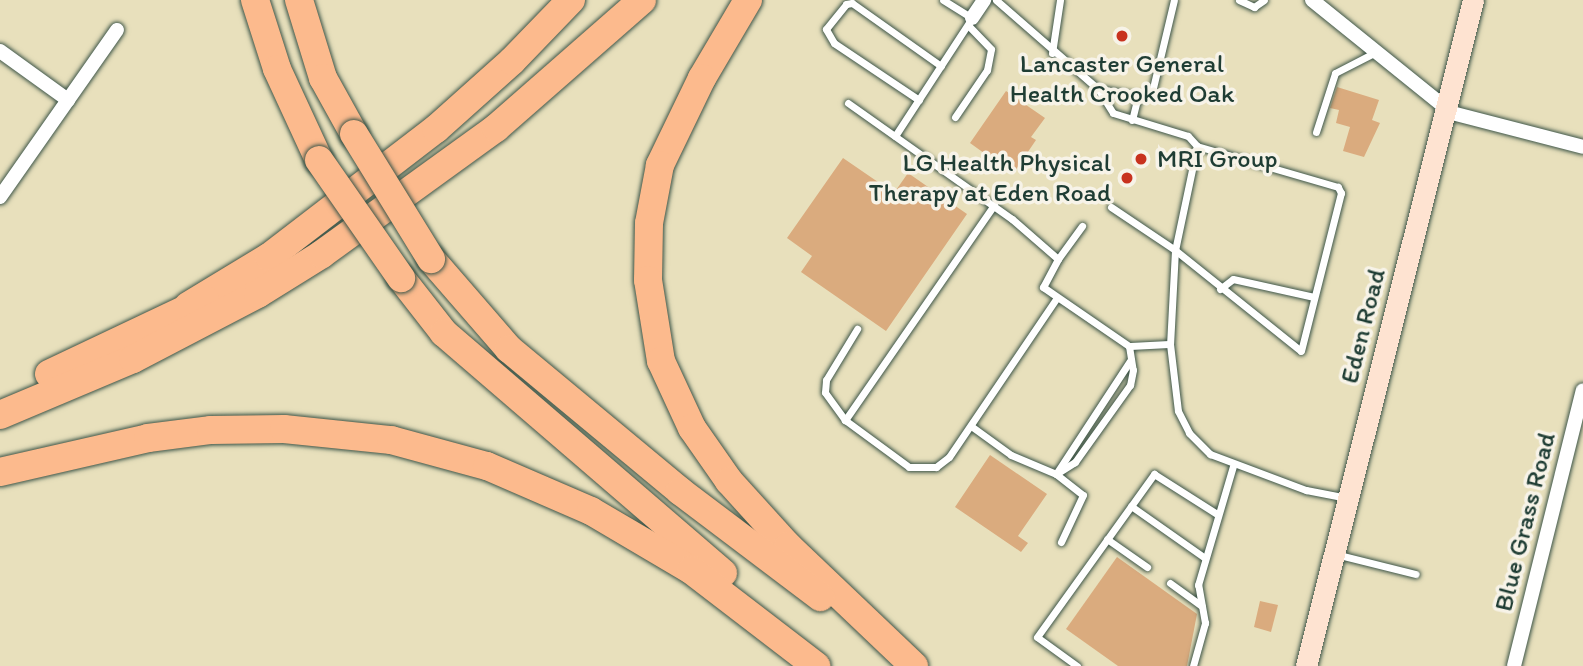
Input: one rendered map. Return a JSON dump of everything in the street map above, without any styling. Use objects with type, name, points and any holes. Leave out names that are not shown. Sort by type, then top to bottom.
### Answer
[{"type":"highway","points":[[255,0],[277,69],[319,160],[401,278],[444,333],[832,666]]},
{"type":"highway","points":[[299,0],[323,78],[354,134],[431,259],[509,349],[608,433],[905,659]]},
{"type":"highway","points":[[161,322],[269,257],[383,170],[512,61],[571,0]]},
{"type":"highway","points":[[0,395],[161,322],[262,272],[376,199],[510,95],[615,0]]},
{"type":"highway","points":[[0,415],[133,359],[258,294],[322,254],[496,128],[642,0]]},
{"type":"highway","points":[[748,0],[702,78],[660,165],[649,223],[649,280],[661,361],[692,428],[729,481],[905,659]]},
{"type":"highway","points":[[0,472],[148,438],[211,430],[285,429],[391,440],[487,466],[591,511],[691,570],[816,666]]},
{"type":"street","points":[[970,21],[984,0]]},
{"type":"street","name":"Eden Road","points":[[1306,666],[1473,0]]},
{"type":"street","points":[[1315,1],[1374,53],[1447,110],[1583,147]]},
{"type":"street","points":[[0,197],[117,30]]},
{"type":"street","points":[[0,51],[68,100]]},
{"type":"street","name":"Blue Grass Road","points":[[1514,666],[1583,390]]},
{"type":"lane","points":[[943,0],[970,21],[992,49],[987,70],[955,117]]},
{"type":"lane","points":[[996,0],[1052,53],[1098,89],[1113,113],[1188,136],[1197,146],[1338,187],[1341,192],[1301,351],[1220,289],[1175,250],[1111,207]]},
{"type":"lane","points":[[1052,53],[1060,0]]},
{"type":"lane","points":[[1098,89],[1138,96],[1153,88],[1174,0]]},
{"type":"lane","points":[[1240,0],[1254,7],[1264,0]]},
{"type":"lane","points":[[919,100],[834,43],[826,29],[846,4],[852,3],[941,66]]},
{"type":"lane","points":[[895,136],[970,21]]},
{"type":"lane","points":[[1316,132],[1335,73],[1374,53]]},
{"type":"lane","points":[[1132,120],[1138,96]]},
{"type":"lane","points":[[848,103],[994,205],[1058,259]]},
{"type":"lane","points":[[1197,146],[1175,250],[1170,344],[1178,411],[1189,433],[1210,454],[1233,466],[1348,499]]},
{"type":"lane","points":[[845,419],[994,205]]},
{"type":"lane","points":[[1082,226],[1058,259],[1043,287],[1056,299],[1129,346],[1170,344]]},
{"type":"lane","points":[[1220,289],[1233,279],[1314,297]]},
{"type":"lane","points":[[857,329],[826,380],[825,392],[845,419],[909,467],[923,469],[949,457],[1056,299]]},
{"type":"lane","points":[[1056,474],[1075,462],[1123,397],[1133,370],[1129,346]]},
{"type":"lane","points":[[1056,474],[1130,360]]},
{"type":"lane","points":[[971,426],[1011,455],[1056,474],[1083,497],[1061,542]]},
{"type":"lane","points":[[1193,666],[1205,623],[1198,586],[1233,466]]},
{"type":"lane","points":[[1077,666],[1037,637],[1154,474],[1217,514]]},
{"type":"lane","points":[[1131,506],[1205,558]]},
{"type":"lane","points":[[1107,539],[1147,567]]},
{"type":"lane","points":[[1334,554],[1416,574]]},
{"type":"lane","points":[[1170,583],[1202,606]]},
{"type":"building","points":[[1337,87],[1379,100],[1372,120],[1380,123],[1364,157],[1343,151],[1350,127],[1336,123],[1339,110],[1330,108]]},
{"type":"building","points":[[1006,91],[1045,118],[1031,137],[1036,140],[1013,174],[970,143]]},
{"type":"building","points":[[843,158],[894,193],[908,173],[967,214],[886,331],[801,272],[812,256],[787,238]]},
{"type":"building","points":[[990,455],[1047,494],[1018,536],[1028,543],[1021,552],[955,507]]},
{"type":"building","points":[[1117,557],[1197,614],[1187,666],[1118,666],[1066,629]]},
{"type":"building","points":[[1260,601],[1278,605],[1271,632],[1254,627]]},
{"type":"place","name":"Lancaster General Health Crooked Oak","points":[[1122,36]]},
{"type":"place","name":"MRI Group","points":[[1141,159]]},
{"type":"place","name":"LG Health Physical Therapy at Eden Road","points":[[1127,178]]}]
